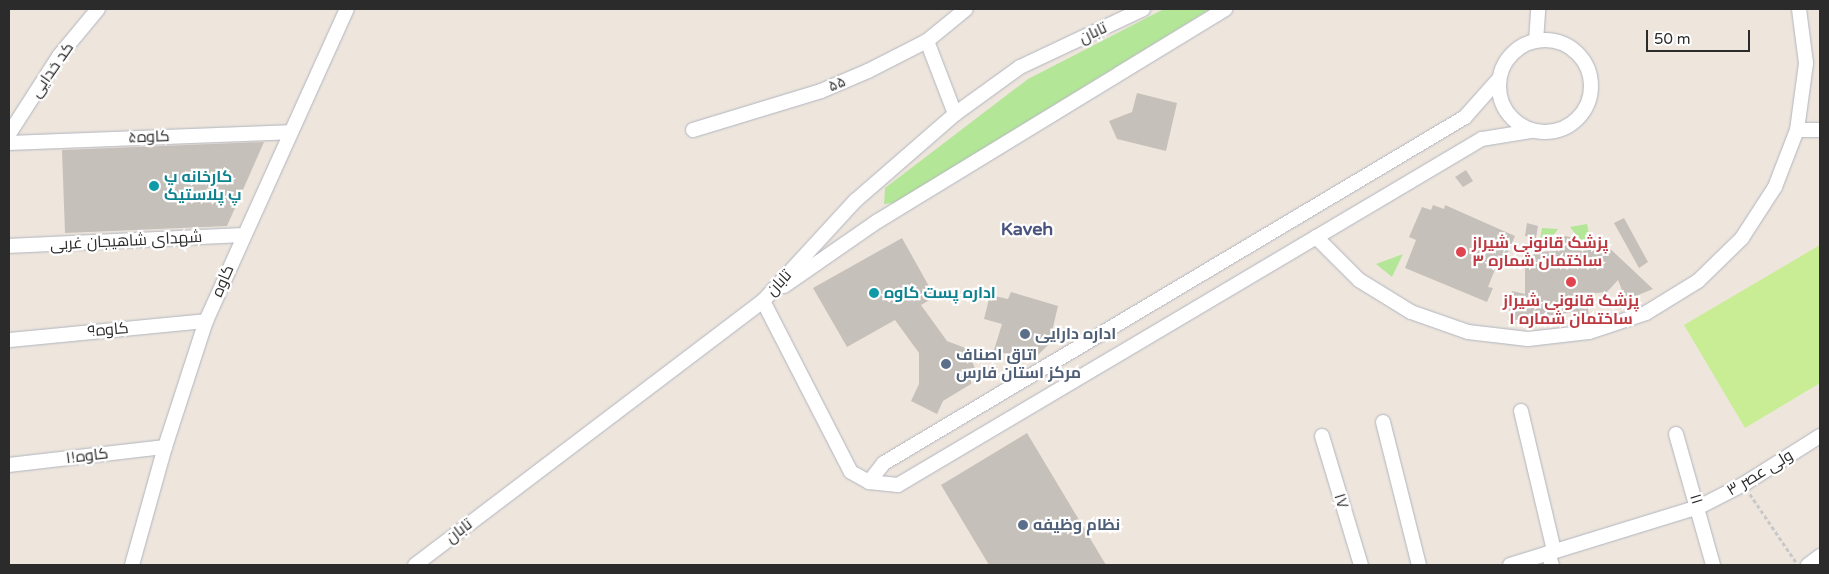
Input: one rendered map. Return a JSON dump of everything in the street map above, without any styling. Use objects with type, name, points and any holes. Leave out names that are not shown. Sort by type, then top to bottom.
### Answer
[{"type":"street","name":"کد خدایی","points":[[9,134],[59,56],[98,9]]},
{"type":"street","name":"کاوه","points":[[132,565],[165,447],[206,321],[242,235],[347,9]]},
{"type":"street","name":"۵۵","points":[[693,130],[821,91],[928,41],[966,9]]},
{"type":"street","name":"تابان","points":[[414,565],[763,301],[855,201],[955,114],[1020,67],[1143,9]]},
{"type":"street","points":[[1225,9],[878,221],[763,301],[851,472],[869,482],[898,485],[1482,139],[1530,131],[1546,133],[1562,130],[1575,122],[1590,98],[1591,83],[1581,57],[1570,47],[1557,41],[1536,41],[1513,52],[1503,65],[1498,80],[1499,97],[1505,112],[1516,124],[1530,131]]},
{"type":"street","points":[[1536,41],[1538,9]]},
{"type":"street","points":[[1316,237],[1359,280],[1411,312],[1468,332],[1528,339],[1589,332],[1646,313],[1698,281],[1742,238],[1771,195],[1797,130],[1806,63],[1798,9]]},
{"type":"street","points":[[928,41],[955,114]]},
{"type":"street","points":[[869,482],[884,463],[1465,117],[1498,80]]},
{"type":"street","points":[[1797,130],[1820,130]]},
{"type":"street","name":"کاوه۵","points":[[9,143],[289,132]]},
{"type":"street","name":"شهدای شاهیجان غربی","points":[[9,246],[242,235]]},
{"type":"street","name":"کاوه۹","points":[[9,340],[206,321]]},
{"type":"street","points":[[1521,411],[1551,556]]},
{"type":"street","points":[[1383,422],[1419,565]]},
{"type":"street","name":"۱۱","points":[[1676,434],[1699,507],[1713,565]]},
{"type":"street","name":"۱۷","points":[[1322,436],[1360,565]]},
{"type":"street","name":"ولی عصر ۳","points":[[1510,565],[1551,556],[1699,507],[1744,484],[1820,436]]},
{"type":"street","name":"کاوه۱۱","points":[[9,465],[165,447]]},
{"type":"street","points":[[1808,565],[1820,556]]},
{"type":"path","points":[[1744,484],[1798,565]]},
{"type":"green space","points":[[1164,9],[1210,9],[894,203],[884,204],[885,188],[1028,79]]},
{"type":"green space","points":[[1587,224],[1591,244],[1584,245],[1570,227]]},
{"type":"green space","points":[[1542,228],[1558,229],[1546,246],[1539,246]]},
{"type":"green space","points":[[1820,245],[1820,383],[1745,428],[1684,325]]},
{"type":"green space","points":[[1403,254],[1392,277],[1376,264]]},
{"type":"building","points":[[1137,93],[1177,103],[1166,151],[1117,139],[1109,121],[1132,112]]},
{"type":"building","name":"کارخانه پ پ پلاستیک","points":[[264,142],[227,226],[65,233],[62,150]]},
{"type":"building","points":[[1466,170],[1473,181],[1463,187],[1455,177]]},
{"type":"building","name":"پزشک قانونی شیراز ساختمان شماره ٣","points":[[1433,205],[1444,209],[1445,205],[1515,236],[1501,269],[1496,267],[1488,287],[1493,288],[1487,302],[1405,268],[1416,240],[1409,237],[1422,207],[1431,210]]},
{"type":"building","points":[[1624,218],[1648,262],[1639,268],[1614,223]]},
{"type":"building","points":[[1527,223],[1538,226],[1536,238],[1525,236]]},
{"type":"building","name":"پزشک قانونی شیراز ساختمان شماره ۱","points":[[1566,236],[1580,240],[1582,249],[1604,243],[1653,289],[1626,300],[1618,280],[1607,292],[1586,294],[1589,316],[1572,318],[1572,312],[1528,320],[1528,323],[1508,320],[1512,291],[1525,294],[1525,266],[1536,252],[1556,251],[1560,239]]},
{"type":"building","name":"اداره پست کاوه","points":[[902,238],[935,297],[921,305],[947,341],[968,349],[975,369],[971,384],[943,401],[937,414],[911,401],[919,384],[919,353],[895,320],[847,347],[813,288]]},
{"type":"building","name":"اداره دارایی","points":[[1011,292],[1058,306],[1049,344],[1038,355],[1027,360],[994,350],[1002,324],[984,319],[990,295],[1008,299]]},
{"type":"building","name":"نظام وظیفه","points":[[1027,433],[1106,565],[989,565],[941,485]]},
{"type":"place","name":"کارخانه پ پ پلاستیک","points":[[154,186]]},
{"type":"place","name":"پزشک قانونی شیراز ساختمان شماره ٣","points":[[1461,252]]},
{"type":"place","name":"پزشک قانونی شیراز ساختمان شماره ۱","points":[[1571,282]]},
{"type":"place","name":"اداره پست کاوه","points":[[874,293]]},
{"type":"place","name":"اداره دارایی","points":[[1025,334]]},
{"type":"place","name":"اتاق اصناف مرکز استان فارس","points":[[946,364]]},
{"type":"place","name":"نظام وظیفه","points":[[1023,525]]},
{"type":"district","name":"Kaveh","points":[[1027,229]]}]
